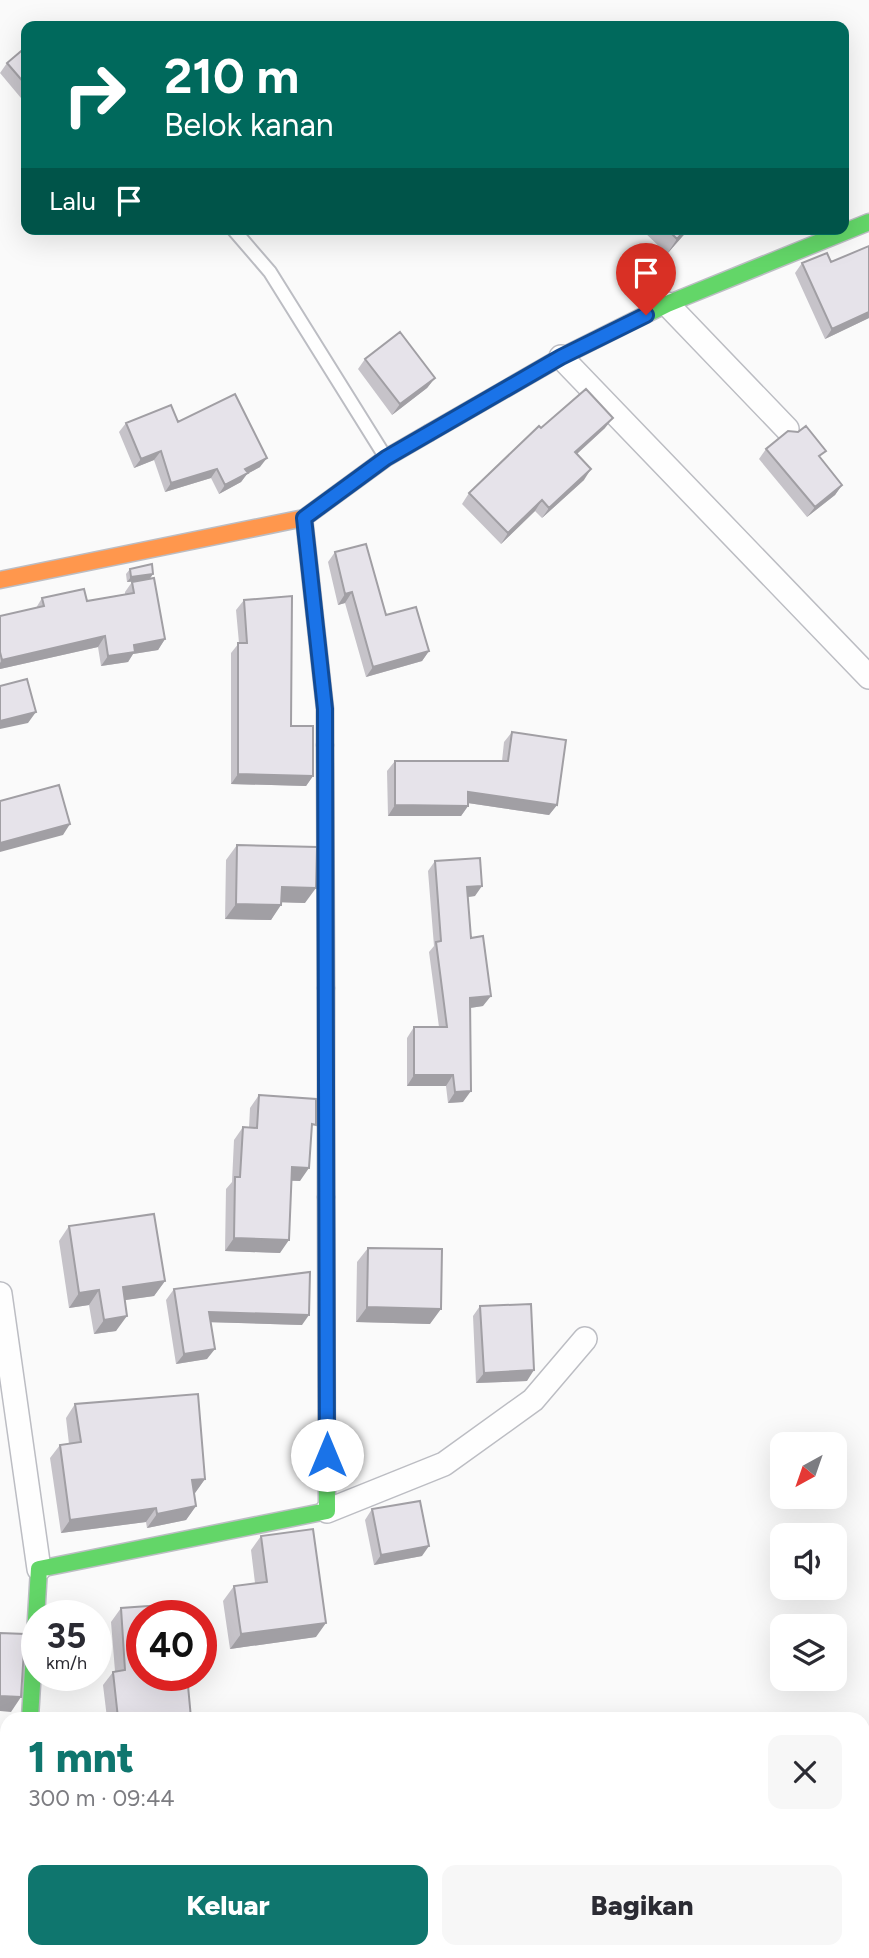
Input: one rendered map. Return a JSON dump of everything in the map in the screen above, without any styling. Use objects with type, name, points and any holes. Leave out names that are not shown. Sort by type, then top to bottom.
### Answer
[{"type":"street","points":[[849,230],[869,222]]},
{"type":"street","points":[[0,580],[304,518],[386,458],[561,357],[667,304],[837,235]]},
{"type":"street","points":[[667,304],[787,429]]},
{"type":"street","points":[[561,357],[869,677]]},
{"type":"street","points":[[304,518],[325,709],[327,1511]]},
{"type":"street","points":[[0,1294],[39,1569],[30,1712]]},
{"type":"street","points":[[39,1569],[327,1511],[444,1464],[533,1400],[585,1339]]},
{"type":"lane","points":[[238,235],[270,272],[386,458]]},
{"type":"building","points":[[21,51],[21,79],[7,63]]},
{"type":"building","points":[[869,246],[869,312],[832,329],[802,263],[827,253],[831,262]]},
{"type":"building","points":[[400,332],[435,378],[400,404],[365,359]]},
{"type":"building","points":[[586,389],[613,418],[575,452],[591,469],[549,508],[542,500],[508,533],[469,493],[539,426],[541,428]]},
{"type":"building","points":[[235,394],[267,458],[245,469],[248,473],[225,485],[217,469],[171,483],[161,451],[141,459],[126,423],[171,405],[178,422]]},
{"type":"building","points":[[806,426],[826,451],[819,456],[842,485],[815,507],[766,449],[788,431],[798,432]]},
{"type":"building","points":[[366,544],[386,615],[416,607],[429,651],[373,667],[352,592],[345,594],[335,552]]},
{"type":"building","points":[[152,564],[153,574],[131,577],[130,569]]},
{"type":"building","points":[[154,578],[165,639],[134,645],[135,652],[108,656],[105,636],[2,660],[0,616],[44,606],[42,598],[84,589],[87,601],[134,593],[132,582]]},
{"type":"building","points":[[292,596],[291,726],[313,726],[313,776],[238,774],[238,643],[247,643],[244,600]]},
{"type":"building","points":[[27,679],[36,712],[0,721],[0,686]]},
{"type":"building","points":[[512,732],[566,740],[557,805],[468,792],[468,806],[395,805],[395,761],[508,761]]},
{"type":"building","points":[[59,785],[70,824],[0,843],[0,801]]},
{"type":"building","points":[[237,845],[317,847],[316,888],[282,887],[281,905],[236,904]]},
{"type":"building","points":[[480,858],[482,886],[467,887],[471,938],[483,936],[491,996],[470,998],[471,1091],[455,1092],[453,1075],[414,1075],[414,1027],[447,1027],[436,942],[441,941],[435,861]]},
{"type":"building","points":[[259,1095],[316,1099],[316,1125],[312,1124],[309,1168],[292,1167],[289,1240],[234,1238],[235,1177],[240,1177],[243,1127],[257,1128]]},
{"type":"building","points":[[154,1214],[165,1281],[123,1287],[127,1316],[104,1320],[99,1290],[79,1293],[69,1226]]},
{"type":"building","points":[[368,1248],[442,1249],[441,1309],[367,1307]]},
{"type":"building","points":[[310,1272],[309,1315],[209,1312],[215,1349],[184,1354],[174,1289]]},
{"type":"building","points":[[531,1304],[534,1370],[484,1373],[480,1306]]},
{"type":"building","points":[[198,1394],[205,1479],[192,1480],[196,1506],[157,1514],[156,1508],[70,1520],[60,1445],[81,1442],[75,1404]]},
{"type":"building","points":[[420,1501],[429,1546],[381,1555],[372,1509]]},
{"type":"building","points":[[313,1529],[326,1623],[241,1634],[234,1586],[267,1582],[261,1536]]},
{"type":"building","points":[[121,1608],[126,1608],[126,1691],[188,1691],[190,1712],[117,1712],[113,1672],[125,1670]]},
{"type":"building","points":[[0,1633],[21,1634],[21,1697],[0,1696]]},
{"type":"traffic: fast","points":[[849,230],[869,222]]},
{"type":"traffic: fast","points":[[429,433],[561,357],[667,304],[837,235]]},
{"type":"traffic: fast","points":[[304,518],[325,709],[325,745]]},
{"type":"traffic: fast","points":[[30,1712],[39,1569],[327,1511],[326,1197]]},
{"type":"traffic: slow","points":[[0,580],[304,518],[386,458],[429,433]]},
{"type":"traffic: slow","points":[[325,745],[326,988]]},
{"type":"traffic: jam","points":[[326,988],[326,1197]]},
{"type":"route","points":[[327,1455],[325,709],[304,518],[386,458],[561,357],[646,315]]}]
